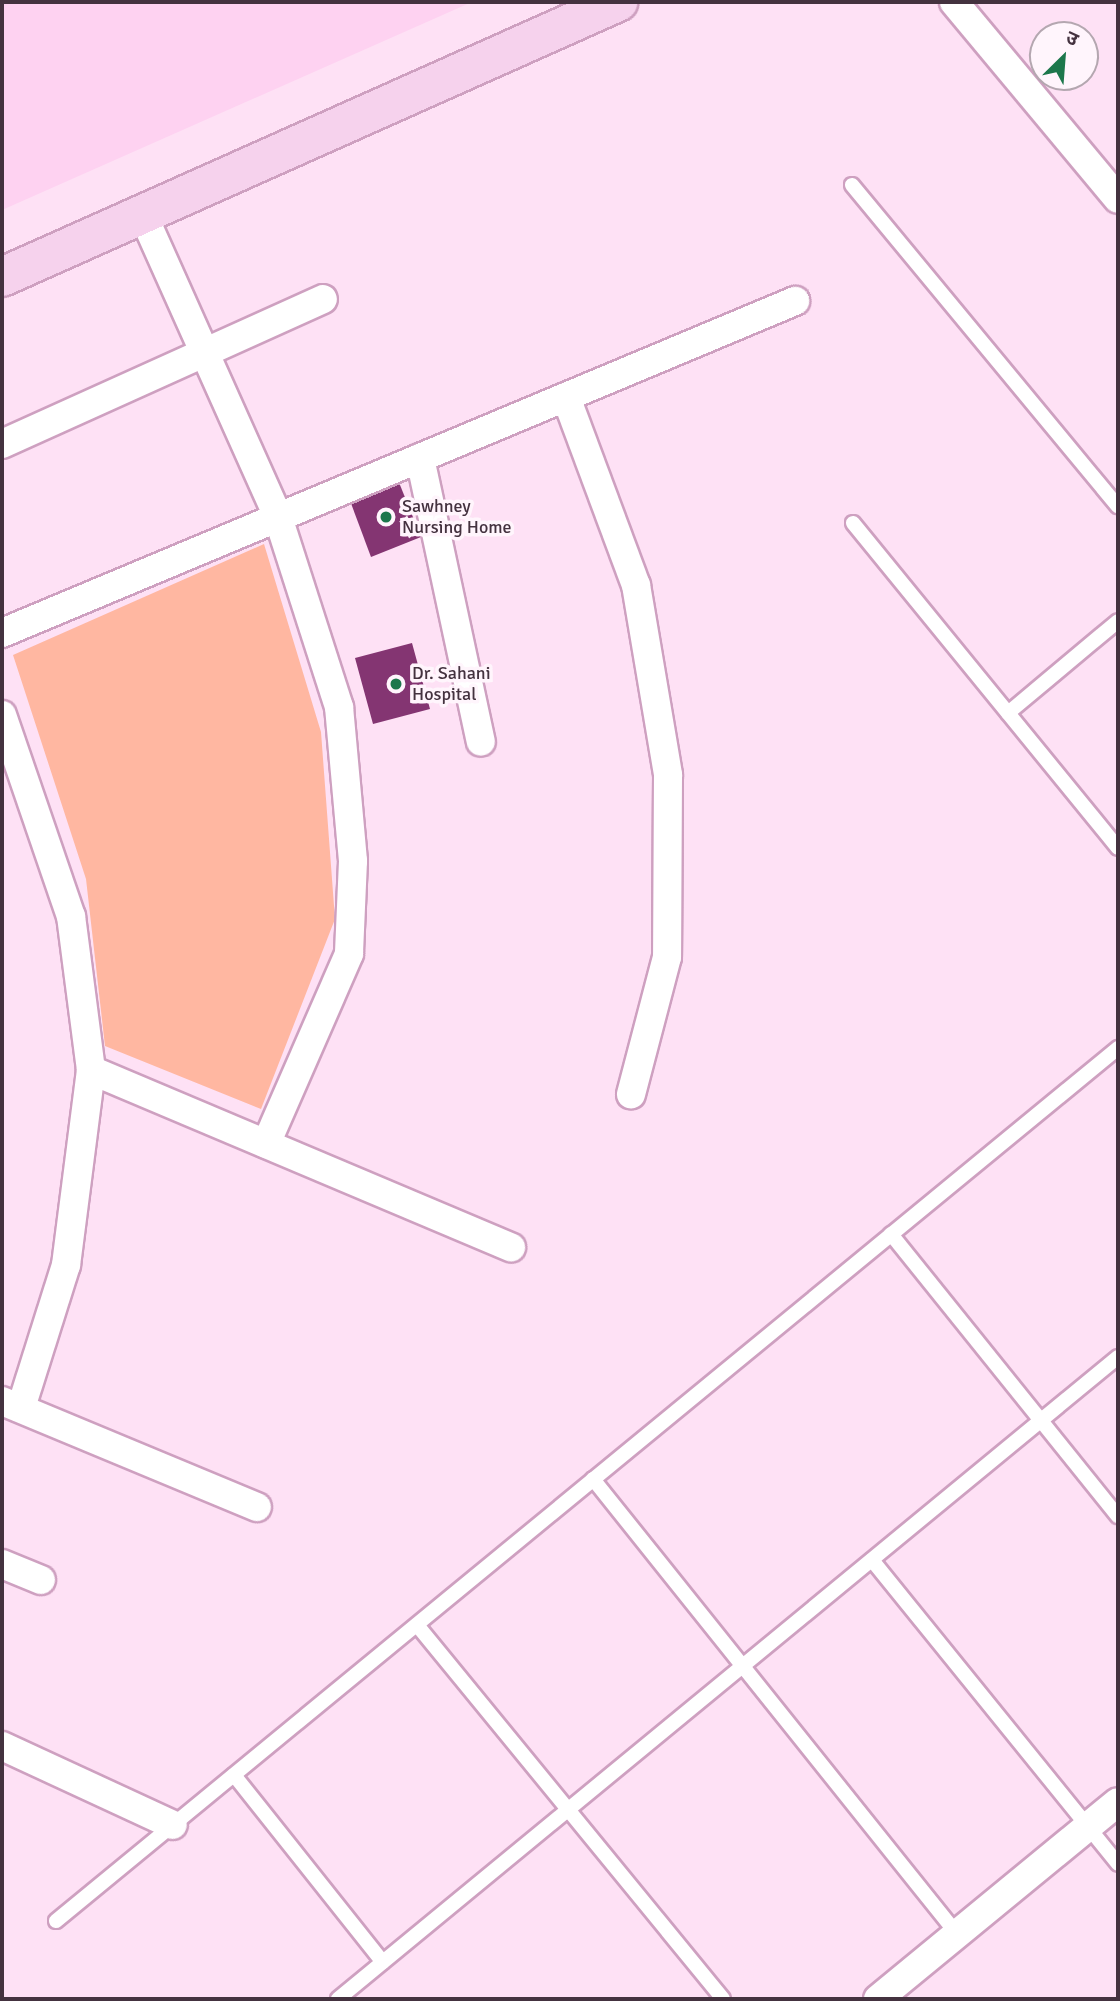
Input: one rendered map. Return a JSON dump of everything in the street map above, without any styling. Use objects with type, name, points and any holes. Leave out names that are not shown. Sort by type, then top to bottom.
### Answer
[{"type":"main road","points":[[2,276],[618,2]]},
{"type":"street","points":[[954,2],[1118,199]]},
{"type":"street","points":[[143,215],[278,517],[339,707],[354,862],[349,954],[266,1144]]},
{"type":"street","points":[[2,444],[323,299]]},
{"type":"street","points":[[2,633],[795,301]]},
{"type":"street","points":[[566,397],[636,585],[668,775],[667,957],[631,1094]]},
{"type":"street","points":[[420,458],[481,742]]},
{"type":"street","points":[[2,715],[71,916],[91,1070],[66,1265],[11,1405],[257,1507]]},
{"type":"street","points":[[91,1070],[511,1247]]},
{"type":"street","points":[[2,1564],[41,1580]]},
{"type":"street","points":[[2,1746],[173,1825]]},
{"type":"street","points":[[878,1999],[1118,1802]]},
{"type":"lane","points":[[852,185],[1118,506]]},
{"type":"lane","points":[[853,523],[1118,848]]},
{"type":"lane","points":[[1008,713],[1118,621]]},
{"type":"lane","points":[[56,1921],[1118,1048]]},
{"type":"lane","points":[[891,1234],[1118,1516]]},
{"type":"lane","points":[[338,1999],[1118,1357]]},
{"type":"lane","points":[[593,1479],[957,1934]]},
{"type":"lane","points":[[872,1560],[1118,1864]]},
{"type":"lane","points":[[417,1625],[723,1999]]},
{"type":"lane","points":[[234,1775],[383,1962]]},
{"type":"shaded area","points":[[2,2],[472,2],[2,210]]},
{"type":"shaded area","points":[[264,544],[321,732],[335,919],[261,1109],[105,1046],[86,879],[13,655]]},
{"type":"building","points":[[398,480],[421,537],[371,557],[349,498]]},
{"type":"building","points":[[412,643],[430,709],[373,724],[355,658]]},
{"type":"place","name":"Sawhney Nursing Home","points":[[386,517]]},
{"type":"place","name":"Dr. Sahani Hospital","points":[[396,684]]}]
